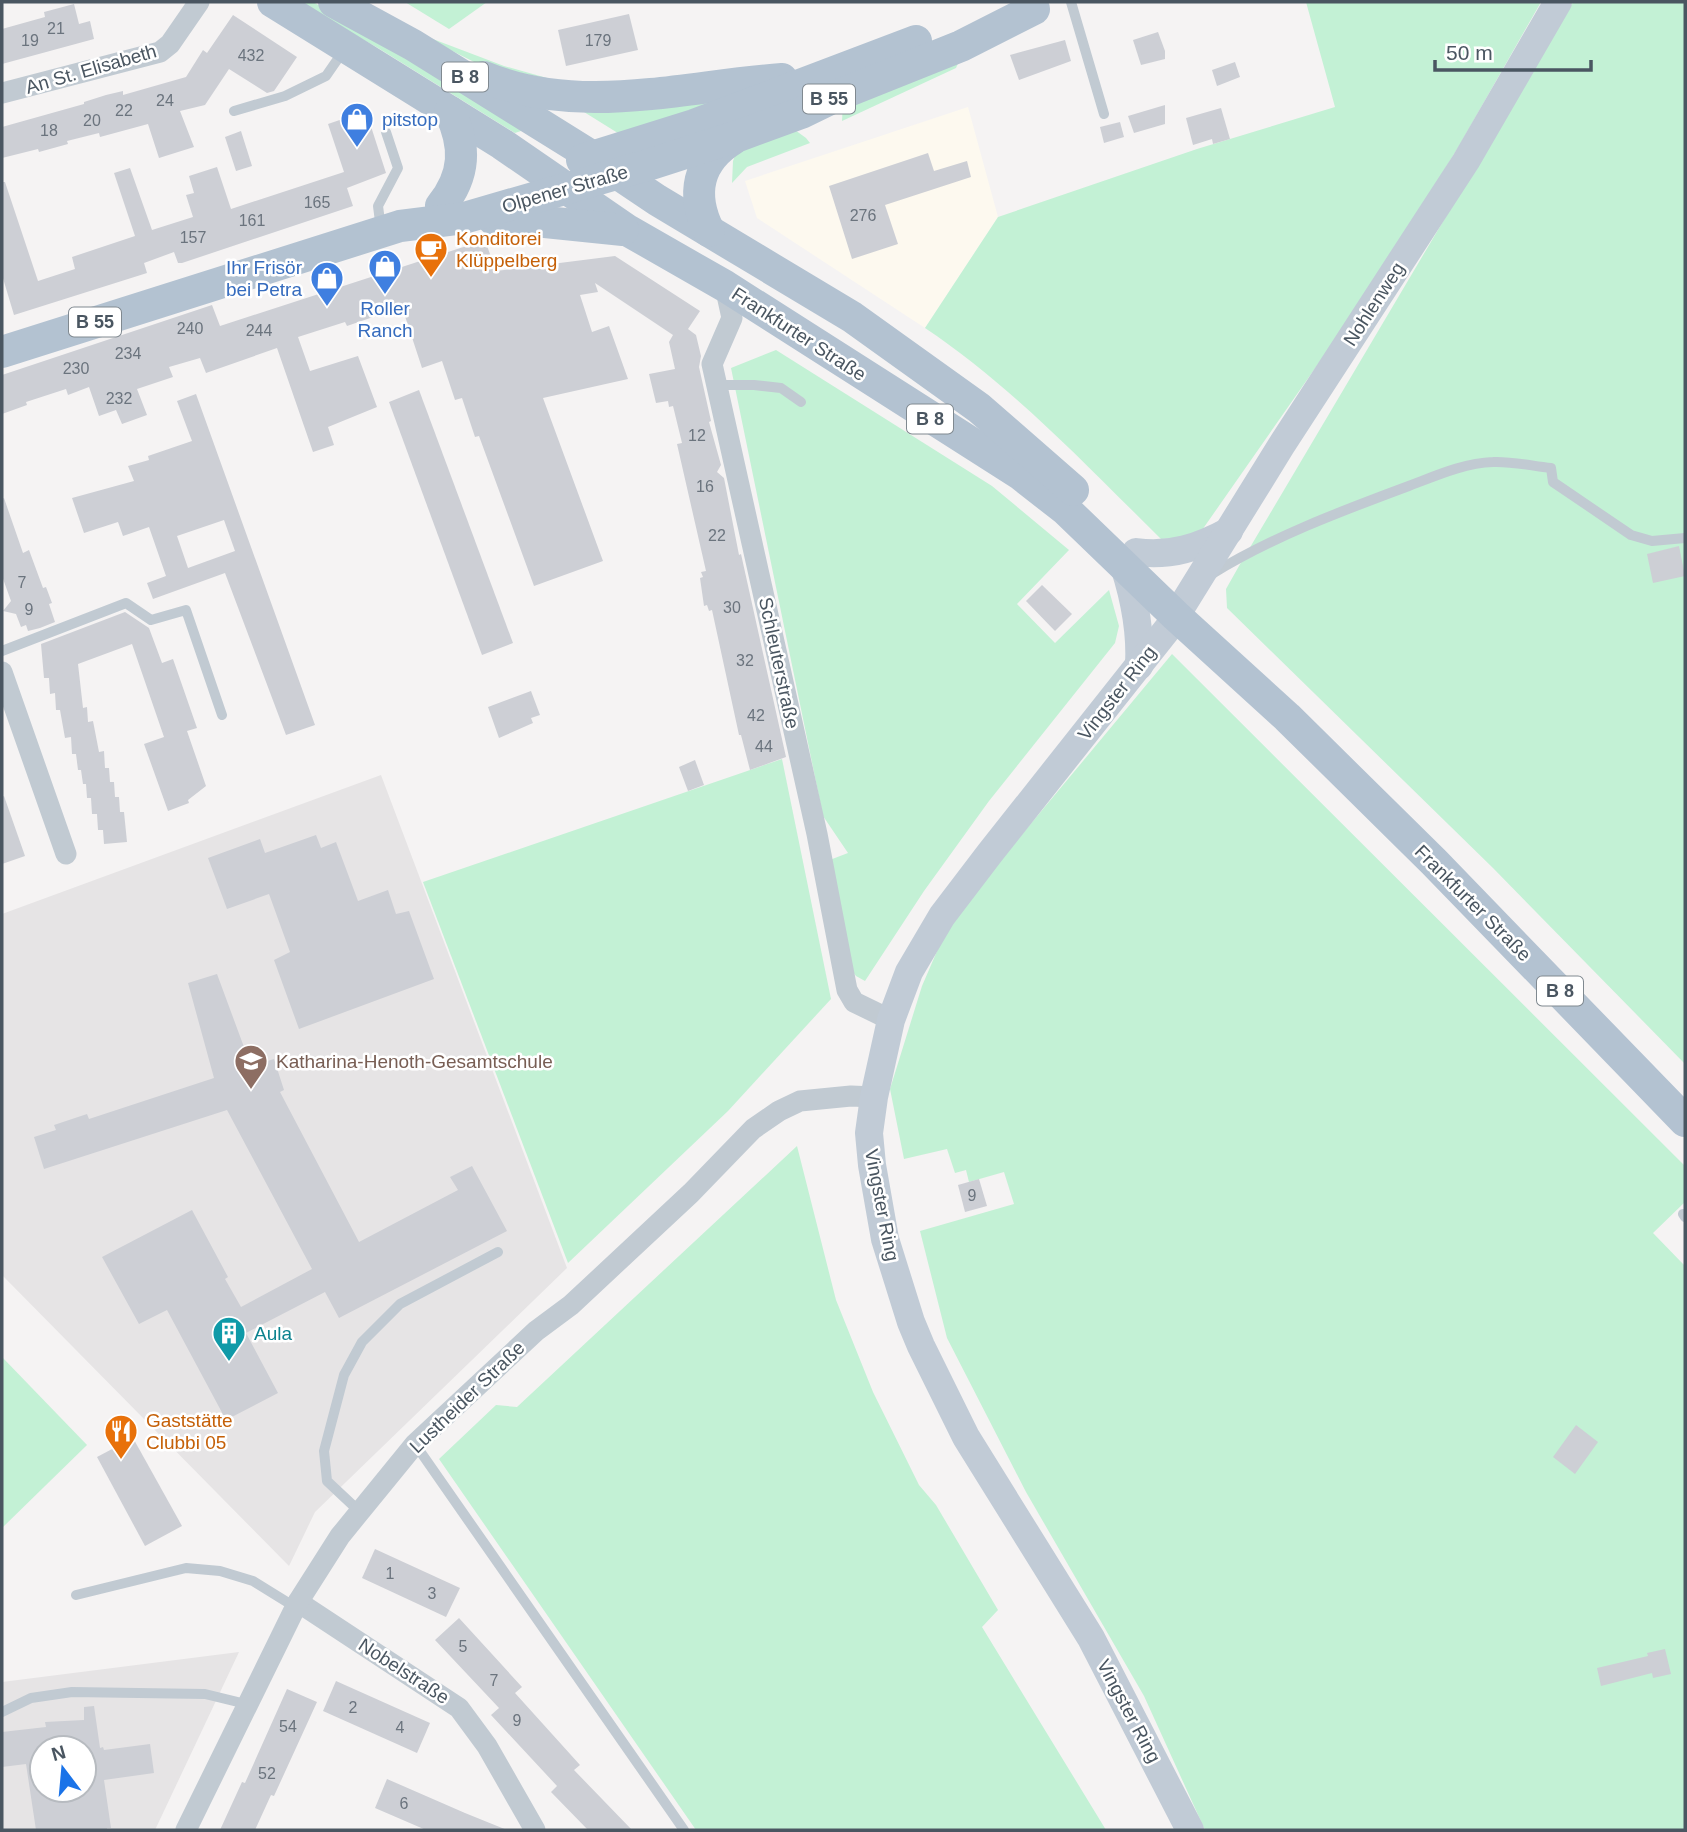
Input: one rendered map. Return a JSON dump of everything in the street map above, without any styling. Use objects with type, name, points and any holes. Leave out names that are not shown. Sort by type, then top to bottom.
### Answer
[{"type":"main road","name":"Frankfurter Straße","points":[[273,2],[450,112],[627,230],[725,286],[1020,474],[1186,601],[1231,647],[1287,717],[1434,862],[1685,1121]]},
{"type":"main road","name":"Frankfurter Straße","points":[[334,2],[413,44],[657,200],[852,317],[979,408],[1087,502],[1130,559]]},
{"type":"main road","name":"Nohlenweg","points":[[1186,601],[1281,446],[1466,161],[1558,2]]},
{"type":"main road","name":"Olpener Straße","points":[[606,165],[694,125],[953,27],[1044,5]]},
{"type":"main road","name":"Olpener Straße","points":[[606,165],[741,135],[801,113],[836,96],[961,46],[1044,5]]},
{"type":"main road","points":[[413,44],[491,80],[565,96],[640,96],[766,80],[820,77]]},
{"type":"main road","points":[[450,112],[462,142],[462,158],[448,197],[452,212],[627,230]]},
{"type":"main road","points":[[709,231],[698,193],[702,175],[717,151],[741,135]]},
{"type":"main road","name":"B 55","points":[[554,181],[606,165]]},
{"type":"main road","name":"Olpener Straße","points":[[4,344],[554,181]]},
{"type":"main road","points":[[1139,666],[1137,615],[1130,559],[1176,552],[1209,542],[1229,531]]},
{"type":"main road","name":"Vingster Ring","points":[[1186,601],[1139,666],[942,916],[909,972],[891,1020],[869,1133],[885,1240],[921,1346],[966,1437],[1091,1638],[1190,1830]]},
{"type":"street","name":"An St. Elisabeth","points":[[2,93],[160,52],[170,44],[199,2]]},
{"type":"street","name":"Schleuterstraße","points":[[725,286],[732,317],[712,364],[814,821],[848,990],[854,1002],[891,1020]]},
{"type":"street","points":[[3,679],[66,854]]},
{"type":"street","name":"Lustheider Straße","points":[[186,1830],[296,1604],[340,1535],[415,1444],[536,1331],[571,1305],[661,1221],[753,1129],[779,1111],[800,1101],[850,1096],[874,1097]]},
{"type":"street","name":"Nobelstraße","points":[[296,1604],[459,1708],[487,1746],[535,1830]]},
{"type":"lane","points":[[1072,2],[1104,114]]},
{"type":"lane","points":[[234,111],[285,96],[326,76],[345,47]]},
{"type":"lane","points":[[386,132],[398,168],[378,206],[391,229]]},
{"type":"lane","points":[[717,386],[754,385],[781,388],[801,402]]},
{"type":"lane","points":[[1186,601],[1239,558],[1333,514],[1443,473],[1494,461],[1551,468],[1553,481],[1631,535],[1652,541],[1685,538]]},
{"type":"lane","points":[[2,651],[126,603],[151,620],[186,610],[222,715]]},
{"type":"lane","points":[[360,1512],[327,1481],[324,1451],[344,1375],[362,1342],[400,1304],[498,1252]]},
{"type":"lane","points":[[415,1444],[684,1830]]},
{"type":"lane","points":[[76,1595],[186,1568],[220,1571],[253,1581],[296,1604]]},
{"type":"lane","points":[[2,1712],[31,1698],[72,1692],[205,1694],[246,1704]]},
{"type":"shaded area","points":[[968,107],[998,217],[925,328],[757,218],[745,181]]},
{"type":"shaded area","name":"Katharina-Henoth-Gesamtschule","points":[[381,775],[567,1268],[315,1512],[289,1566],[2,1275],[2,914]]},
{"type":"shaded area","points":[[239,1652],[155,1830],[2,1830],[2,1682]]},
{"type":"green space","points":[[297,2],[313,2],[406,53],[527,129],[515,133],[378,48]]},
{"type":"green space","points":[[405,2],[487,2],[449,29]]},
{"type":"green space","points":[[1306,2],[1541,2],[1459,146],[1374,284],[1200,533],[1161,539],[1019,401],[925,328],[998,217],[1197,149],[1335,107]]},
{"type":"green space","points":[[1573,2],[1685,2],[1685,1064],[1493,868],[1227,608],[1226,589],[1239,566]]},
{"type":"green space","points":[[417,33],[504,66],[554,80],[478,64]]},
{"type":"green space","points":[[960,59],[956,68],[842,121],[843,103]]},
{"type":"green space","points":[[748,93],[621,135],[576,107]]},
{"type":"green space","points":[[795,130],[810,143],[747,167],[732,183],[736,153]]},
{"type":"green space","points":[[776,350],[992,486],[1069,550],[1017,604],[1055,643],[1109,590],[1119,626],[1115,643],[989,801],[924,891],[865,981],[856,976],[849,967],[827,861],[848,853],[823,816],[731,368]]},
{"type":"green space","points":[[1172,654],[1685,1166],[1685,1202],[1653,1233],[1685,1266],[1685,1830],[1205,1830],[1144,1696],[1026,1492],[947,1338],[920,1231],[1014,1204],[1004,1172],[969,1182],[966,1170],[955,1173],[947,1149],[904,1159],[890,1089],[922,986],[950,921]]},
{"type":"green space","points":[[782,759],[831,999],[728,1111],[568,1263],[423,882]]},
{"type":"green space","points":[[797,1146],[836,1300],[873,1392],[919,1485],[936,1505],[998,1610],[982,1627],[1106,1830],[696,1830],[439,1459],[496,1405],[517,1407]]},
{"type":"green space","points":[[2,1357],[87,1445],[2,1528]]},
{"type":"building","points":[[74,4],[79,24],[90,21],[94,39],[2,64],[2,29],[45,17],[44,12]]},
{"type":"building","points":[[629,14],[638,50],[566,66],[558,30]]},
{"type":"building","points":[[233,15],[297,57],[274,91],[267,93],[229,69],[205,105],[180,111],[194,147],[159,158],[148,124],[100,137],[99,133],[67,141],[68,144],[39,152],[38,149],[2,158],[2,127],[84,104],[106,95],[123,91],[123,95],[186,77],[203,50],[207,53]]},
{"type":"building","points":[[1158,32],[1165,59],[1141,65],[1133,40]]},
{"type":"building","points":[[1065,40],[1071,61],[1019,80],[1010,55]]},
{"type":"building","points":[[1235,62],[1240,77],[1217,86],[1212,70]]},
{"type":"building","points":[[1165,105],[1165,124],[1134,133],[1128,116]]},
{"type":"building","points":[[1221,108],[1230,139],[1213,144],[1212,139],[1193,145],[1186,118]]},
{"type":"building","points":[[366,111],[386,173],[347,188],[353,206],[182,263],[178,263],[174,252],[144,263],[147,273],[14,315],[2,275],[2,182],[5,182],[38,281],[75,269],[72,257],[135,236],[114,173],[130,168],[152,230],[193,217],[186,195],[194,193],[189,176],[217,167],[231,209],[344,172],[328,124]]},
{"type":"building","points":[[1120,122],[1124,137],[1104,143],[1100,127]]},
{"type":"building","points":[[241,131],[252,166],[236,171],[225,137]]},
{"type":"building","points":[[928,153],[934,171],[967,161],[971,177],[885,205],[898,244],[852,259],[829,186]]},
{"type":"building","points":[[485,240],[496,271],[615,256],[700,311],[688,329],[696,335],[701,356],[699,367],[711,421],[709,422],[721,465],[717,472],[724,478],[786,757],[750,770],[739,735],[712,610],[709,611],[707,605],[704,606],[700,578],[703,577],[701,572],[706,571],[677,444],[682,443],[673,406],[669,407],[668,401],[656,403],[649,374],[675,369],[669,342],[673,335],[595,283],[598,292],[580,295],[592,332],[609,326],[628,379],[543,398],[603,561],[534,586],[479,436],[475,437],[462,398],[455,400],[442,361],[422,368],[402,307],[347,326],[345,322],[298,337],[310,371],[358,356],[377,407],[328,427],[334,445],[313,452],[277,348],[206,373],[200,358],[169,367],[173,377],[137,389],[147,415],[122,424],[116,410],[99,416],[89,387],[68,395],[66,389],[26,402],[27,405],[2,414],[2,375],[212,305],[220,326]]},
{"type":"building","points":[[419,390],[513,643],[482,655],[389,402]]},
{"type":"building","points":[[196,394],[315,725],[286,735],[225,573],[153,599],[147,583],[166,576],[149,527],[123,536],[118,522],[84,533],[72,498],[134,481],[128,466],[192,441],[177,401]],"holes":[[[224,520],[235,551],[188,568],[177,536]]]},
{"type":"building","points":[[4,498],[23,553],[29,550],[43,588],[46,587],[52,603],[49,604],[55,622],[28,631],[26,625],[21,627],[16,614],[3,611],[11,601],[2,576]]},
{"type":"building","points":[[1679,546],[1685,576],[1653,583],[1647,554]]},
{"type":"building","points":[[1042,585],[1072,614],[1055,631],[1026,601]]},
{"type":"building","points":[[125,612],[149,628],[162,663],[173,659],[197,728],[187,731],[206,786],[188,800],[189,803],[168,811],[144,744],[164,737],[132,644],[78,664],[83,708],[87,707],[88,722],[93,721],[99,752],[104,751],[105,768],[109,768],[110,782],[114,782],[120,812],[124,812],[127,842],[104,844],[103,830],[98,830],[97,814],[92,814],[91,798],[87,798],[86,784],[83,784],[81,770],[78,770],[76,754],[72,754],[71,737],[65,738],[60,710],[56,710],[55,693],[50,694],[49,678],[44,678],[41,644]]},
{"type":"building","points":[[531,691],[540,715],[531,718],[533,723],[499,738],[488,707]]},
{"type":"building","points":[[695,760],[704,785],[688,791],[679,767]]},
{"type":"building","points":[[4,796],[25,856],[2,864],[2,797]]},
{"type":"building","points":[[316,835],[321,848],[336,842],[358,901],[388,890],[396,914],[409,911],[434,979],[299,1029],[274,960],[290,952],[269,894],[227,909],[208,858],[260,839],[265,853]]},
{"type":"building","points":[[217,974],[251,1066],[274,1059],[284,1090],[280,1092],[359,1242],[458,1190],[450,1177],[472,1166],[507,1231],[339,1318],[325,1292],[246,1333],[278,1393],[226,1420],[167,1310],[139,1324],[102,1257],[192,1210],[241,1307],[312,1269],[227,1110],[44,1169],[34,1137],[56,1130],[54,1125],[87,1114],[89,1119],[214,1078],[188,983]]},
{"type":"building","points":[[979,1179],[987,1206],[965,1212],[958,1185]]},
{"type":"building","points":[[1576,1425],[1598,1442],[1575,1474],[1553,1457]]},
{"type":"building","points":[[133,1438],[182,1526],[145,1546],[97,1457]]},
{"type":"building","points":[[375,1549],[460,1588],[446,1617],[362,1578]]},
{"type":"building","points":[[459,1618],[522,1687],[515,1693],[580,1765],[574,1770],[632,1830],[588,1830],[551,1792],[557,1786],[491,1715],[499,1708],[435,1640]]},
{"type":"building","points":[[1665,1649],[1671,1674],[1653,1678],[1652,1673],[1601,1686],[1597,1668],[1648,1656],[1647,1653]]},
{"type":"building","points":[[336,1681],[430,1723],[417,1753],[323,1711]]},
{"type":"building","points":[[287,1689],[317,1702],[274,1796],[271,1795],[255,1830],[220,1830],[242,1782],[245,1783]]},
{"type":"building","points":[[94,1706],[98,1734],[28,1734],[28,1777],[26,1764],[2,1767],[2,1732],[46,1727],[45,1722],[84,1720],[84,1707]]},
{"type":"building","points":[[98,1734],[100,1748],[103,1747],[104,1750],[150,1744],[154,1773],[104,1780],[111,1828],[36,1830],[32,1804],[98,1804]]},
{"type":"building","points":[[387,1779],[507,1830],[426,1830],[375,1808]]},
{"type":"place","name":"pitstop","points":[[357,149]]},
{"type":"place","name":"Konditorei Klüppelberg","points":[[431,279]]},
{"type":"place","name":"Roller Ranch","points":[[385,296]]},
{"type":"place","name":"Ihr Frisör bei Petra","points":[[327,308]]},
{"type":"place","name":"Katharina-Henoth-Gesamtschule","points":[[251,1091]]},
{"type":"place","name":"Aula","points":[[229,1363]]},
{"type":"place","name":"Gaststätte Clubbi 05","points":[[121,1461]]}]
